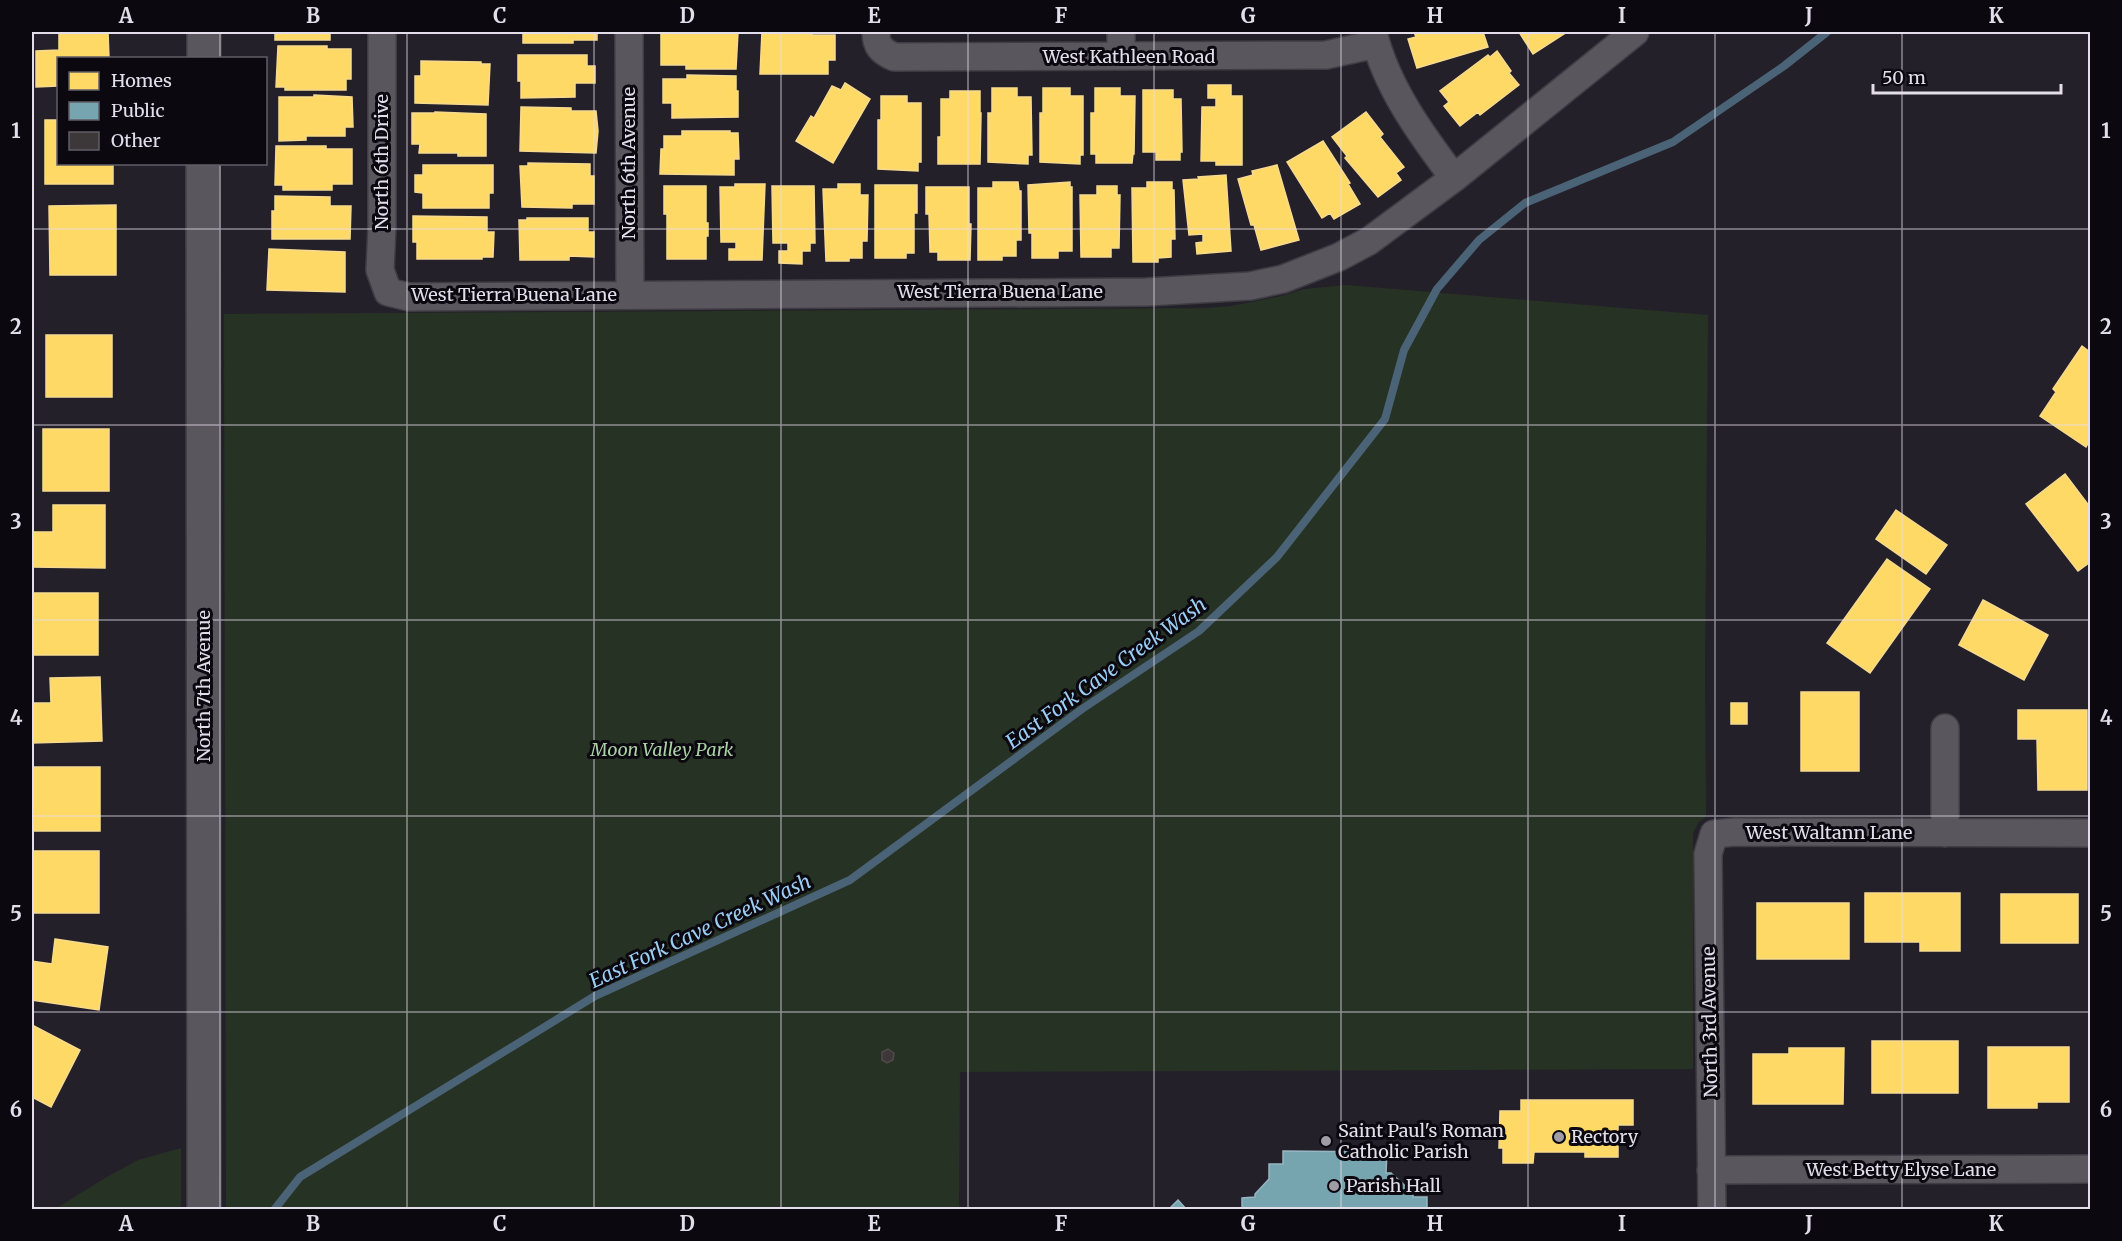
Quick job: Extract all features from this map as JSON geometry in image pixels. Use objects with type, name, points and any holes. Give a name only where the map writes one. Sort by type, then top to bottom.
[{"type":"street","points":[[204,32],[204,57]]},
{"type":"street","name":"North 6th Drive","points":[[382,32],[380,270],[388,292]]},
{"type":"street","name":"North 6th Avenue","points":[[629,32],[630,295]]},
{"type":"street","name":"West Tierra Buena Lane","points":[[388,292],[409,297],[1147,292],[1250,286],[1283,279],[1339,257],[1369,241],[1454,178],[1635,32]]},
{"type":"street","points":[[1375,38],[1384,66],[1402,102],[1454,178]]},
{"type":"street","name":"West Kathleen Road","points":[[879,41],[894,57],[1121,44],[1326,55],[1375,38]]},
{"type":"street","name":"North 7th Avenue","points":[[203,165],[204,1209]]},
{"type":"street","points":[[1945,728],[1945,833]]},
{"type":"street","name":"West Waltann Lane","points":[[1714,834],[1735,832],[2091,833]]},
{"type":"street","name":"North 3rd Avenue","points":[[1712,1209],[1708,854],[1714,834]]},
{"type":"street","name":"West Betty Elyse Lane","points":[[1711,1170],[2091,1169]]},
{"type":"green space","name":"Moon Valley Park","points":[[1347,285],[1708,315],[1706,817],[1699,822],[1693,833],[1693,1069],[960,1072],[959,1209],[226,1209],[224,314],[1206,308],[1231,306],[1282,296],[1304,289]]},
{"type":"green space","points":[[181,1148],[181,1209],[55,1209],[138,1160]]},
{"type":"building: Homes","points":[[59,32],[108,32],[109,57],[57,57],[57,86],[36,87],[36,51],[59,50]]},
{"type":"building: Homes","points":[[275,32],[330,32],[330,40],[275,40]]},
{"type":"building: Homes","points":[[523,32],[597,32],[597,40],[573,40],[573,43],[523,43]]},
{"type":"building: Homes","points":[[661,32],[738,32],[736,69],[686,69],[686,65],[661,65]]},
{"type":"building: Homes","points":[[762,32],[812,32],[812,35],[835,35],[835,60],[828,60],[828,74],[760,74]]},
{"type":"building: Homes","points":[[1414,32],[1483,32],[1488,47],[1417,68],[1408,39],[1416,37]]},
{"type":"building: Homes","points":[[1519,32],[1567,32],[1533,54]]},
{"type":"building: Homes","points":[[278,46],[327,46],[327,49],[351,49],[351,79],[346,79],[346,90],[285,90],[285,87],[276,87]]},
{"type":"building: Homes","points":[[1497,51],[1511,71],[1509,73],[1519,85],[1480,115],[1478,112],[1460,126],[1444,106],[1449,102],[1440,91],[1488,55],[1490,57]]},
{"type":"building: Homes","points":[[518,55],[587,55],[587,66],[595,66],[595,83],[575,83],[575,97],[521,98],[521,81],[518,81]]},
{"type":"building: Homes","points":[[421,61],[490,64],[488,105],[415,103],[415,76],[421,76]]},
{"type":"building: Homes","points":[[687,75],[736,76],[738,117],[672,118],[672,103],[663,103],[663,79],[687,79]]},
{"type":"building: Homes","points":[[845,83],[870,99],[833,163],[796,141],[811,116],[814,118],[832,86],[841,90]]},
{"type":"building: Homes","points":[[1208,85],[1231,85],[1231,96],[1242,96],[1242,165],[1216,165],[1216,161],[1201,161],[1202,107],[1216,107],[1216,98],[1208,98]]},
{"type":"building: Homes","points":[[992,88],[1017,88],[1017,97],[1031,97],[1032,155],[1028,155],[1028,164],[988,162],[988,113],[992,113]]},
{"type":"building: Homes","points":[[1043,88],[1070,88],[1070,96],[1083,96],[1083,155],[1080,155],[1080,164],[1040,162],[1040,113],[1043,113]]},
{"type":"building: Homes","points":[[1095,88],[1120,88],[1120,96],[1135,96],[1132,163],[1096,163],[1096,154],[1091,154],[1091,113],[1095,113]]},
{"type":"building: Homes","points":[[1143,90],[1173,90],[1173,99],[1181,99],[1182,152],[1180,152],[1180,160],[1156,160],[1156,152],[1143,152]]},
{"type":"building: Homes","points":[[950,91],[980,91],[980,164],[938,164],[941,99],[950,99]]},
{"type":"building: Homes","points":[[314,95],[352,97],[353,127],[345,127],[345,136],[306,136],[306,140],[279,141],[279,97],[314,97]]},
{"type":"building: Homes","points":[[881,96],[907,96],[907,103],[921,103],[921,162],[918,162],[918,171],[878,169],[878,120],[881,120]]},
{"type":"building: Homes","points":[[521,107],[596,111],[598,131],[596,153],[520,151]]},
{"type":"building: Homes","points":[[1366,112],[1383,134],[1380,137],[1404,167],[1396,173],[1401,180],[1378,197],[1345,158],[1347,156],[1332,137]]},
{"type":"building: Homes","points":[[412,113],[486,114],[486,156],[419,153],[420,144],[412,144]]},
{"type":"building: Homes","points":[[45,120],[57,120],[57,165],[113,165],[113,184],[45,184]]},
{"type":"building: Homes","points":[[682,131],[738,133],[739,159],[734,159],[734,175],[660,174],[664,136],[682,136]]},
{"type":"building: Homes","points":[[1323,141],[1350,183],[1348,184],[1360,204],[1334,219],[1330,213],[1322,218],[1287,162]]},
{"type":"building: Homes","points":[[276,146],[326,146],[326,149],[352,149],[352,184],[332,184],[332,190],[283,190],[283,185],[275,185]]},
{"type":"building: Homes","points":[[528,163],[590,164],[590,176],[594,176],[594,204],[572,204],[572,208],[522,207],[520,166],[528,166]]},
{"type":"building: Homes","points":[[423,165],[493,165],[493,193],[489,193],[489,208],[423,208],[423,193],[415,192],[415,175],[423,175]]},
{"type":"building: Homes","points":[[1277,165],[1299,240],[1261,250],[1254,225],[1251,225],[1238,179],[1253,175],[1252,171]]},
{"type":"building: Homes","points":[[1226,175],[1231,251],[1197,254],[1196,243],[1203,242],[1203,234],[1189,235],[1183,180]]},
{"type":"building: Homes","points":[[993,182],[1018,182],[1019,191],[1021,191],[1021,240],[1016,240],[1016,256],[1002,256],[1002,260],[978,260],[978,188],[993,188]]},
{"type":"building: Homes","points":[[1070,182],[1070,187],[1072,187],[1072,251],[1058,251],[1058,258],[1032,258],[1028,185]]},
{"type":"building: Homes","points":[[1147,182],[1172,182],[1175,239],[1171,239],[1171,257],[1158,258],[1158,262],[1133,262],[1132,188],[1147,188]]},
{"type":"building: Homes","points":[[735,184],[765,184],[762,260],[729,260],[729,249],[736,249],[736,242],[721,242],[720,187],[735,187]]},
{"type":"building: Homes","points":[[838,184],[860,184],[860,195],[868,195],[867,241],[862,241],[862,258],[849,258],[849,261],[826,261],[823,189],[838,189]]},
{"type":"building: Homes","points":[[875,185],[917,185],[914,253],[906,253],[906,258],[875,258]]},
{"type":"building: Homes","points":[[664,186],[706,186],[708,236],[706,236],[706,259],[667,259],[667,214],[664,214]]},
{"type":"building: Homes","points":[[772,186],[814,186],[815,243],[810,243],[810,251],[802,251],[802,264],[779,263],[779,251],[788,251],[788,243],[773,243]]},
{"type":"building: Homes","points":[[1097,186],[1117,186],[1117,195],[1120,195],[1119,248],[1111,248],[1111,257],[1081,257],[1080,195],[1097,195]]},
{"type":"building: Homes","points":[[926,187],[969,187],[970,260],[938,260],[938,252],[930,252]]},
{"type":"building: Homes","points":[[275,196],[330,197],[330,206],[351,206],[350,239],[272,239],[272,211],[275,211]]},
{"type":"building: Homes","points":[[116,205],[116,275],[50,275],[49,206]]},
{"type":"building: Homes","points":[[413,216],[487,217],[487,232],[494,232],[493,257],[417,259],[417,242],[413,242]]},
{"type":"building: Homes","points":[[527,218],[588,218],[588,232],[594,232],[594,257],[569,256],[569,260],[520,260],[519,220],[527,220]]},
{"type":"building: Homes","points":[[269,249],[345,252],[345,292],[267,290]]},
{"type":"building: Homes","points":[[46,335],[112,335],[112,397],[46,397]]},
{"type":"building: Homes","points":[[2082,346],[2090,352],[2090,440],[2086,447],[2040,416],[2056,392],[2053,389]]},
{"type":"building: Homes","points":[[43,429],[109,429],[109,491],[43,491]]},
{"type":"building: Homes","points":[[2065,474],[2090,507],[2090,562],[2078,571],[2026,504]]},
{"type":"building: Homes","points":[[53,505],[105,505],[105,568],[32,567],[32,532],[53,532]]},
{"type":"building: Homes","points":[[1896,510],[1947,545],[1926,574],[1876,539]]},
{"type":"building: Homes","points":[[1887,559],[1930,589],[1870,673],[1827,643]]},
{"type":"building: Homes","points":[[32,593],[98,593],[98,655],[32,655]]},
{"type":"building: Homes","points":[[1983,600],[2048,635],[2024,680],[1959,645]]},
{"type":"building: Homes","points":[[100,677],[102,741],[32,743],[32,703],[51,703],[50,678]]},
{"type":"building: Homes","points":[[1801,692],[1859,692],[1859,771],[1801,771]]},
{"type":"building: Homes","points":[[1731,703],[1747,703],[1747,724],[1731,724]]},
{"type":"building: Homes","points":[[2018,710],[2087,710],[2087,790],[2038,790],[2037,739],[2018,739]]},
{"type":"building: Homes","points":[[32,767],[100,767],[100,831],[32,831]]},
{"type":"building: Homes","points":[[32,851],[99,851],[99,913],[32,913]]},
{"type":"building: Homes","points":[[1865,893],[1960,893],[1960,951],[1920,951],[1920,942],[1865,942]]},
{"type":"building: Homes","points":[[2001,894],[2078,894],[2078,943],[2001,943]]},
{"type":"building: Homes","points":[[1757,903],[1849,903],[1849,959],[1757,959]]},
{"type":"building: Homes","points":[[55,939],[108,947],[99,1010],[32,1000],[32,961],[52,964]]},
{"type":"building: Homes","points":[[32,1025],[80,1050],[51,1107],[32,1097]]},
{"type":"building: Homes","points":[[1872,1041],[1958,1041],[1958,1093],[1872,1093]]},
{"type":"building: Homes","points":[[1988,1047],[2069,1047],[2069,1102],[2037,1102],[2037,1108],[1988,1108]]},
{"type":"building: Homes","points":[[1789,1048],[1844,1048],[1843,1104],[1753,1104],[1753,1054],[1789,1054]]},
{"type":"building: Homes","name":"Rectory","points":[[1521,1100],[1633,1100],[1633,1125],[1618,1125],[1618,1157],[1585,1157],[1585,1152],[1534,1152],[1533,1163],[1503,1163],[1503,1148],[1499,1148],[1500,1111],[1521,1111]]},
{"type":"building: Public","name":"Parish Hall","points":[[1283,1151],[1387,1152],[1386,1173],[1391,1173],[1413,1193],[1413,1197],[1427,1197],[1427,1210],[1242,1210],[1242,1198],[1255,1197],[1255,1194],[1269,1179],[1269,1164],[1283,1164]]},
{"type":"building: Public","points":[[1178,1200],[1187,1210],[1168,1210]]},
{"type":"building: Other","points":[[888,1049],[894,1053],[893,1060],[887,1063],[882,1060],[882,1052]]},
{"type":"waterway","name":"East Fork Cave Creek Wash","points":[[274,1210],[300,1177],[595,996],[850,880],[1082,709],[1199,631],[1277,557],[1385,419],[1404,350],[1437,289],[1479,240],[1525,203],[1673,142],[1784,66],[1827,32]]},
{"type":"place","name":"Rectory","points":[[1559,1137]]},
{"type":"place","name":"Saint Paul's Roman Catholic Parish","points":[[1326,1141]]},
{"type":"place","name":"Parish Hall","points":[[1334,1186]]}]
